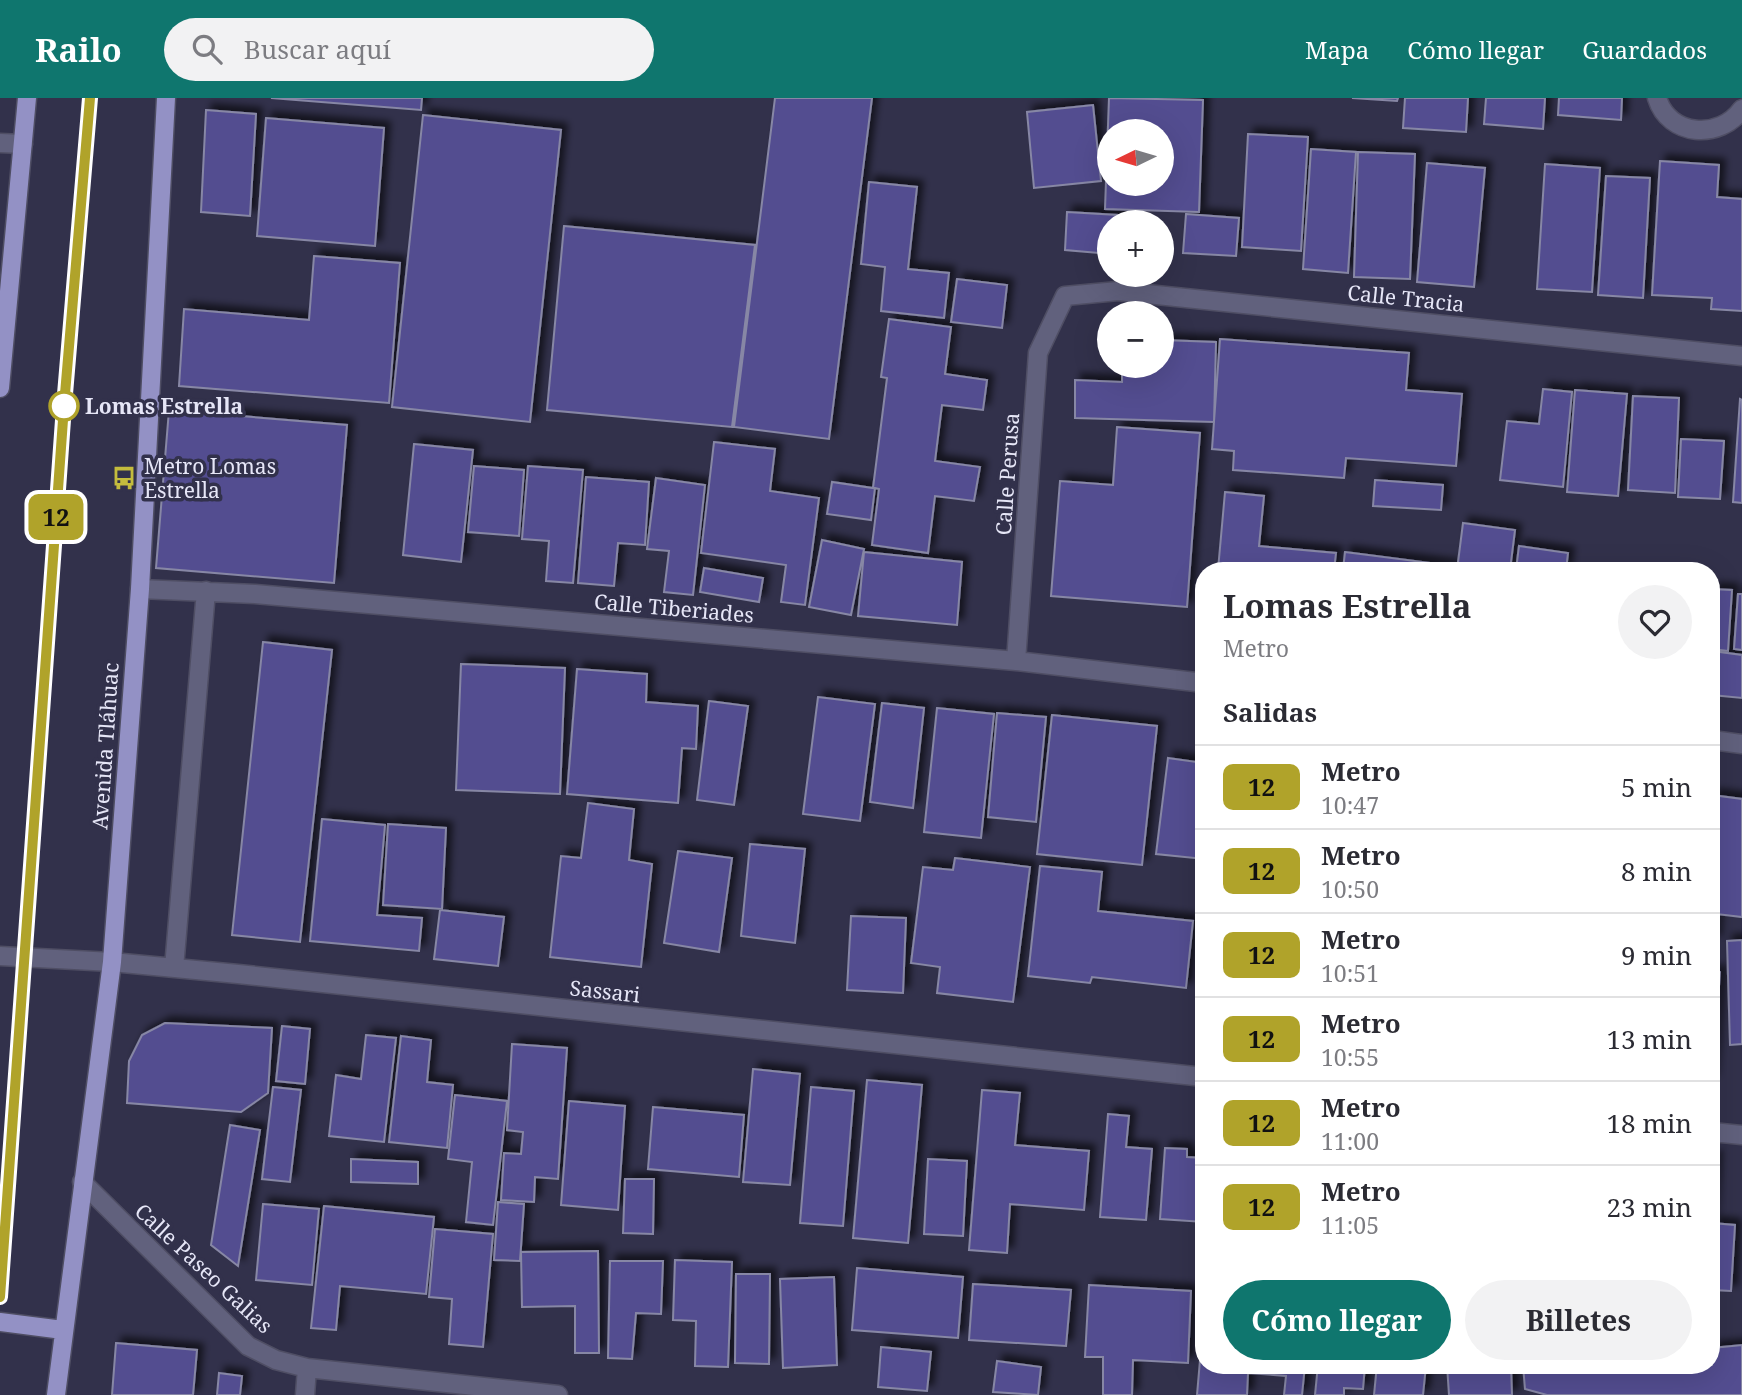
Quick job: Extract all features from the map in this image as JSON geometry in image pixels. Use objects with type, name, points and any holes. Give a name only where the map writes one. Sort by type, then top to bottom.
[{"type":"main road","points":[[0,388],[27,98]]},
{"type":"main road","name":"Avenida Tláhuac","points":[[56,1395],[112,962],[140,589],[166,98]]},
{"type":"main road","points":[[0,1322],[63,1330]]},
{"type":"street","points":[[1657,98],[1668,117],[1681,126],[1697,130],[1713,130],[1728,124],[1742,109]]},
{"type":"street","points":[[0,143],[23,144]]},
{"type":"street","name":"Calle Tracia","points":[[1065,296],[1118,291],[1742,356]]},
{"type":"street","name":"Calle Perusa","points":[[1016,661],[1038,353],[1065,296]]},
{"type":"street","name":"Calle Tiberiades","points":[[140,589],[206,591],[1016,661],[1195,682]]},
{"type":"street","points":[[174,968],[206,591]]},
{"type":"street","points":[[1720,741],[1742,744]]},
{"type":"street","name":"Sassari","points":[[0,956],[174,968],[1195,1076]]},
{"type":"street","points":[[1720,1133],[1742,1135]]},
{"type":"street","name":"Calle Paseo Galias","points":[[82,1182],[248,1346],[276,1360],[307,1368],[558,1395]]},
{"type":"street","points":[[305,1395],[307,1368]]},
{"type":"building","points":[[271,98],[422,98],[421,110]]},
{"type":"building","points":[[775,98],[872,98],[829,439],[734,427]]},
{"type":"building","points":[[1109,98],[1203,100],[1199,212],[1105,209],[1105,196],[1174,196],[1174,119],[1108,119]]},
{"type":"building","points":[[1352,98],[1398,98],[1397,101]]},
{"type":"building","points":[[1405,98],[1468,98],[1466,132],[1403,128]]},
{"type":"building","points":[[1486,98],[1545,98],[1543,129],[1484,124]]},
{"type":"building","points":[[1559,98],[1622,98],[1621,120],[1558,115]]},
{"type":"building","points":[[1093,105],[1097,181],[1034,188],[1027,112]]},
{"type":"building","points":[[206,110],[256,114],[250,216],[201,212]]},
{"type":"building","points":[[423,115],[561,130],[530,422],[392,407]]},
{"type":"building","points":[[266,118],[384,128],[375,246],[257,236]]},
{"type":"building","points":[[1248,134],[1308,137],[1301,251],[1242,247]]},
{"type":"building","points":[[1311,149],[1356,152],[1348,273],[1303,269]]},
{"type":"building","points":[[1358,152],[1415,154],[1410,279],[1354,277]]},
{"type":"building","points":[[1660,161],[1719,165],[1717,197],[1742,199],[1742,311],[1711,309],[1712,298],[1652,295]]},
{"type":"building","points":[[1427,163],[1485,168],[1474,287],[1417,282]]},
{"type":"building","points":[[1545,164],[1600,168],[1592,292],[1537,289]]},
{"type":"building","points":[[1606,176],[1650,178],[1643,298],[1598,295]]},
{"type":"building","points":[[869,182],[917,187],[908,269],[949,273],[944,318],[881,311],[885,267],[861,264]]},
{"type":"building","points":[[1067,212],[1097,214],[1097,253],[1065,250]]},
{"type":"building","points":[[1186,214],[1239,218],[1236,256],[1183,253]]},
{"type":"building","points":[[564,226],[755,245],[732,427],[547,410]]},
{"type":"building","points":[[314,256],[400,263],[389,403],[179,386],[184,309],[309,320]]},
{"type":"building","points":[[957,279],[1007,285],[1002,328],[951,322]]},
{"type":"building","points":[[889,319],[951,327],[945,374],[987,380],[983,410],[942,405],[935,461],[980,467],[974,501],[935,496],[928,553],[872,545],[879,489],[875,488],[871,520],[827,514],[832,482],[873,488],[887,378],[881,377]]},
{"type":"building","points":[[1220,339],[1409,353],[1406,390],[1462,394],[1456,466],[1346,458],[1344,478],[1233,470],[1234,451],[1212,449]]},
{"type":"building","points":[[1174,340],[1216,342],[1214,422],[1075,418],[1075,380],[1122,382],[1122,378],[1174,378]]},
{"type":"building","points":[[1543,389],[1572,392],[1563,487],[1500,480],[1507,421],[1539,424]]},
{"type":"building","points":[[1575,390],[1627,394],[1618,496],[1567,492]]},
{"type":"building","points":[[1633,396],[1679,398],[1675,493],[1628,490]]},
{"type":"building","points":[[1740,399],[1742,400],[1742,503],[1733,502]]},
{"type":"building","name":"Lomas Estrella","points":[[169,410],[347,425],[334,583],[156,568]]},
{"type":"building","points":[[1117,427],[1200,433],[1187,607],[1051,596],[1060,481],[1113,485]]},
{"type":"building","points":[[1681,439],[1724,441],[1720,499],[1678,497]]},
{"type":"building","points":[[714,442],[775,449],[770,491],[819,498],[805,605],[781,602],[786,565],[701,553]]},
{"type":"building","points":[[414,444],[473,450],[461,562],[403,555]]},
{"type":"building","points":[[474,466],[524,470],[519,536],[468,532]]},
{"type":"building","points":[[528,466],[583,470],[573,583],[546,581],[549,541],[522,539]]},
{"type":"building","points":[[586,477],[649,482],[645,545],[618,543],[614,586],[578,583]]},
{"type":"building","points":[[656,478],[705,485],[693,595],[664,592],[669,551],[647,549]]},
{"type":"building","points":[[1375,480],[1443,485],[1441,510],[1373,506]]},
{"type":"building","points":[[1225,492],[1264,496],[1259,546],[1336,553],[1335,562],[1219,562]]},
{"type":"building","points":[[1463,523],[1515,530],[1511,562],[1458,562]]},
{"type":"building","points":[[822,540],[864,549],[851,615],[809,607]]},
{"type":"building","points":[[1519,546],[1568,553],[1567,562],[1517,562]]},
{"type":"building","points":[[864,552],[962,562],[957,625],[858,616]]},
{"type":"building","points":[[1345,552],[1423,562],[1344,562]]},
{"type":"building","points":[[704,568],[763,578],[759,602],[700,592]]},
{"type":"building","points":[[1720,589],[1732,590],[1728,651],[1720,650]]},
{"type":"building","points":[[1738,594],[1742,594],[1742,650],[1734,649]]},
{"type":"building","points":[[263,642],[332,650],[300,942],[232,935]]},
{"type":"building","points":[[1720,652],[1742,655],[1742,698],[1720,696]]},
{"type":"building","points":[[461,664],[565,668],[560,794],[456,790]]},
{"type":"building","points":[[577,669],[647,674],[646,702],[698,706],[696,749],[682,748],[678,803],[567,794]]},
{"type":"building","points":[[818,697],[875,704],[860,821],[803,814]]},
{"type":"building","points":[[709,701],[748,706],[734,805],[697,800]]},
{"type":"building","points":[[882,703],[924,708],[913,808],[870,802]]},
{"type":"building","points":[[937,708],[994,714],[981,838],[924,832]]},
{"type":"building","points":[[997,713],[1046,717],[1036,822],[988,817]]},
{"type":"building","points":[[1052,715],[1157,726],[1142,865],[1037,854]]},
{"type":"building","points":[[1168,758],[1195,762],[1195,858],[1156,854]]},
{"type":"building","points":[[1720,796],[1742,799],[1742,917],[1720,914]]},
{"type":"building","points":[[588,803],[634,809],[629,860],[652,864],[641,967],[550,957],[561,856],[581,858]]},
{"type":"building","points":[[322,819],[385,825],[377,915],[422,918],[419,951],[310,941]]},
{"type":"building","points":[[388,824],[446,828],[442,909],[383,905]]},
{"type":"building","points":[[750,844],[805,849],[795,943],[741,936]]},
{"type":"building","points":[[678,851],[732,858],[719,952],[664,943]]},
{"type":"building","points":[[955,858],[1030,867],[1013,1002],[937,993],[940,967],[911,963],[923,867],[953,870]]},
{"type":"building","points":[[1040,866],[1102,872],[1098,911],[1193,921],[1186,988],[1092,977],[1090,983],[1028,976]]},
{"type":"building","points":[[440,910],[504,917],[498,966],[434,959]]},
{"type":"building","points":[[851,916],[906,918],[903,993],[847,990]]},
{"type":"building","points":[[1742,940],[1742,1044],[1730,1045],[1727,941]]},
{"type":"building","points":[[165,1023],[272,1028],[268,1093],[241,1112],[127,1103],[129,1061],[142,1035]]},
{"type":"building","points":[[282,1026],[310,1029],[305,1084],[276,1081]]},
{"type":"building","points":[[366,1035],[396,1038],[384,1142],[329,1136],[336,1075],[361,1079]]},
{"type":"building","points":[[401,1036],[431,1040],[427,1082],[453,1085],[447,1148],[389,1142]]},
{"type":"building","points":[[512,1044],[567,1048],[558,1179],[535,1177],[534,1202],[501,1200],[504,1153],[521,1154],[523,1132],[507,1130]]},
{"type":"building","points":[[753,1069],[800,1074],[790,1185],[743,1182]]},
{"type":"building","points":[[867,1080],[922,1085],[908,1243],[853,1238]]},
{"type":"building","points":[[273,1087],[301,1090],[290,1182],[262,1179]]},
{"type":"building","points":[[811,1087],[854,1091],[843,1226],[800,1223]]},
{"type":"building","points":[[982,1090],[1020,1093],[1015,1145],[1089,1151],[1084,1210],[1010,1204],[1007,1253],[969,1250]]},
{"type":"building","points":[[455,1095],[507,1101],[493,1225],[466,1222],[472,1162],[448,1159]]},
{"type":"building","points":[[569,1101],[625,1106],[618,1210],[561,1205]]},
{"type":"building","points":[[653,1107],[744,1115],[739,1177],[648,1169]]},
{"type":"building","points":[[1108,1114],[1129,1116],[1126,1147],[1152,1149],[1146,1220],[1100,1217]]},
{"type":"building","points":[[230,1125],[260,1130],[238,1266],[211,1245]]},
{"type":"building","points":[[1165,1148],[1187,1149],[1187,1157],[1195,1157],[1195,1221],[1160,1219]]},
{"type":"building","points":[[351,1159],[418,1162],[418,1184],[351,1182]]},
{"type":"building","points":[[928,1159],[967,1161],[963,1236],[924,1234]]},
{"type":"building","points":[[625,1179],[654,1179],[653,1234],[623,1233]]},
{"type":"building","points":[[498,1202],[524,1204],[520,1261],[494,1260]]},
{"type":"building","points":[[263,1204],[319,1209],[312,1285],[256,1280]]},
{"type":"building","points":[[324,1206],[434,1217],[426,1294],[340,1286],[336,1330],[311,1328]]},
{"type":"building","points":[[1720,1224],[1735,1225],[1731,1291],[1720,1290]]},
{"type":"building","points":[[435,1229],[493,1234],[483,1347],[449,1344],[452,1299],[429,1297]]},
{"type":"building","points":[[598,1251],[599,1353],[575,1353],[575,1306],[522,1307],[521,1252]]},
{"type":"building","points":[[675,1260],[732,1262],[728,1367],[695,1366],[696,1321],[673,1320]]},
{"type":"building","points":[[610,1261],[663,1261],[661,1314],[636,1313],[632,1359],[608,1358]]},
{"type":"building","points":[[857,1268],[963,1277],[958,1338],[852,1330]]},
{"type":"building","points":[[736,1274],[770,1274],[769,1364],[735,1363]]},
{"type":"building","points":[[834,1277],[837,1365],[783,1368],[780,1279]]},
{"type":"building","points":[[973,1284],[1071,1290],[1066,1346],[969,1340]]},
{"type":"building","points":[[1089,1285],[1191,1291],[1188,1363],[1133,1360],[1132,1395],[1103,1395],[1103,1357],[1085,1357]]},
{"type":"building","points":[[116,1343],[197,1350],[193,1395],[112,1395]]},
{"type":"building","points":[[1742,1345],[1742,1395],[1547,1395],[1525,1389],[1524,1374],[1720,1374],[1720,1347]]},
{"type":"building","points":[[881,1347],[931,1352],[927,1391],[878,1387]]},
{"type":"building","points":[[997,1361],[1041,1367],[1038,1395],[993,1392]]},
{"type":"building","points":[[219,1373],[242,1376],[240,1395],[217,1395]]},
{"type":"building","points":[[1199,1374],[1248,1374],[1247,1395],[1197,1395]]},
{"type":"building","points":[[1261,1374],[1304,1374],[1302,1395],[1284,1395],[1286,1376]]},
{"type":"building","points":[[1317,1374],[1364,1374],[1363,1389],[1344,1388],[1344,1395],[1315,1395]]},
{"type":"building","points":[[1376,1374],[1425,1374],[1423,1395],[1374,1395]]},
{"type":"building","points":[[1448,1374],[1511,1374],[1512,1395],[1449,1395]]},
{"type":"railway","points":[[0,1296],[64,406],[90,98]]},
{"type":"metro line","name":"12","points":[[0,1297],[64,406],[90,98]]},
{"type":"place","name":"Lomas Estrella","points":[[64,406]]},
{"type":"place","name":"Metro Lomas Estrella","points":[[124,478]]}]
